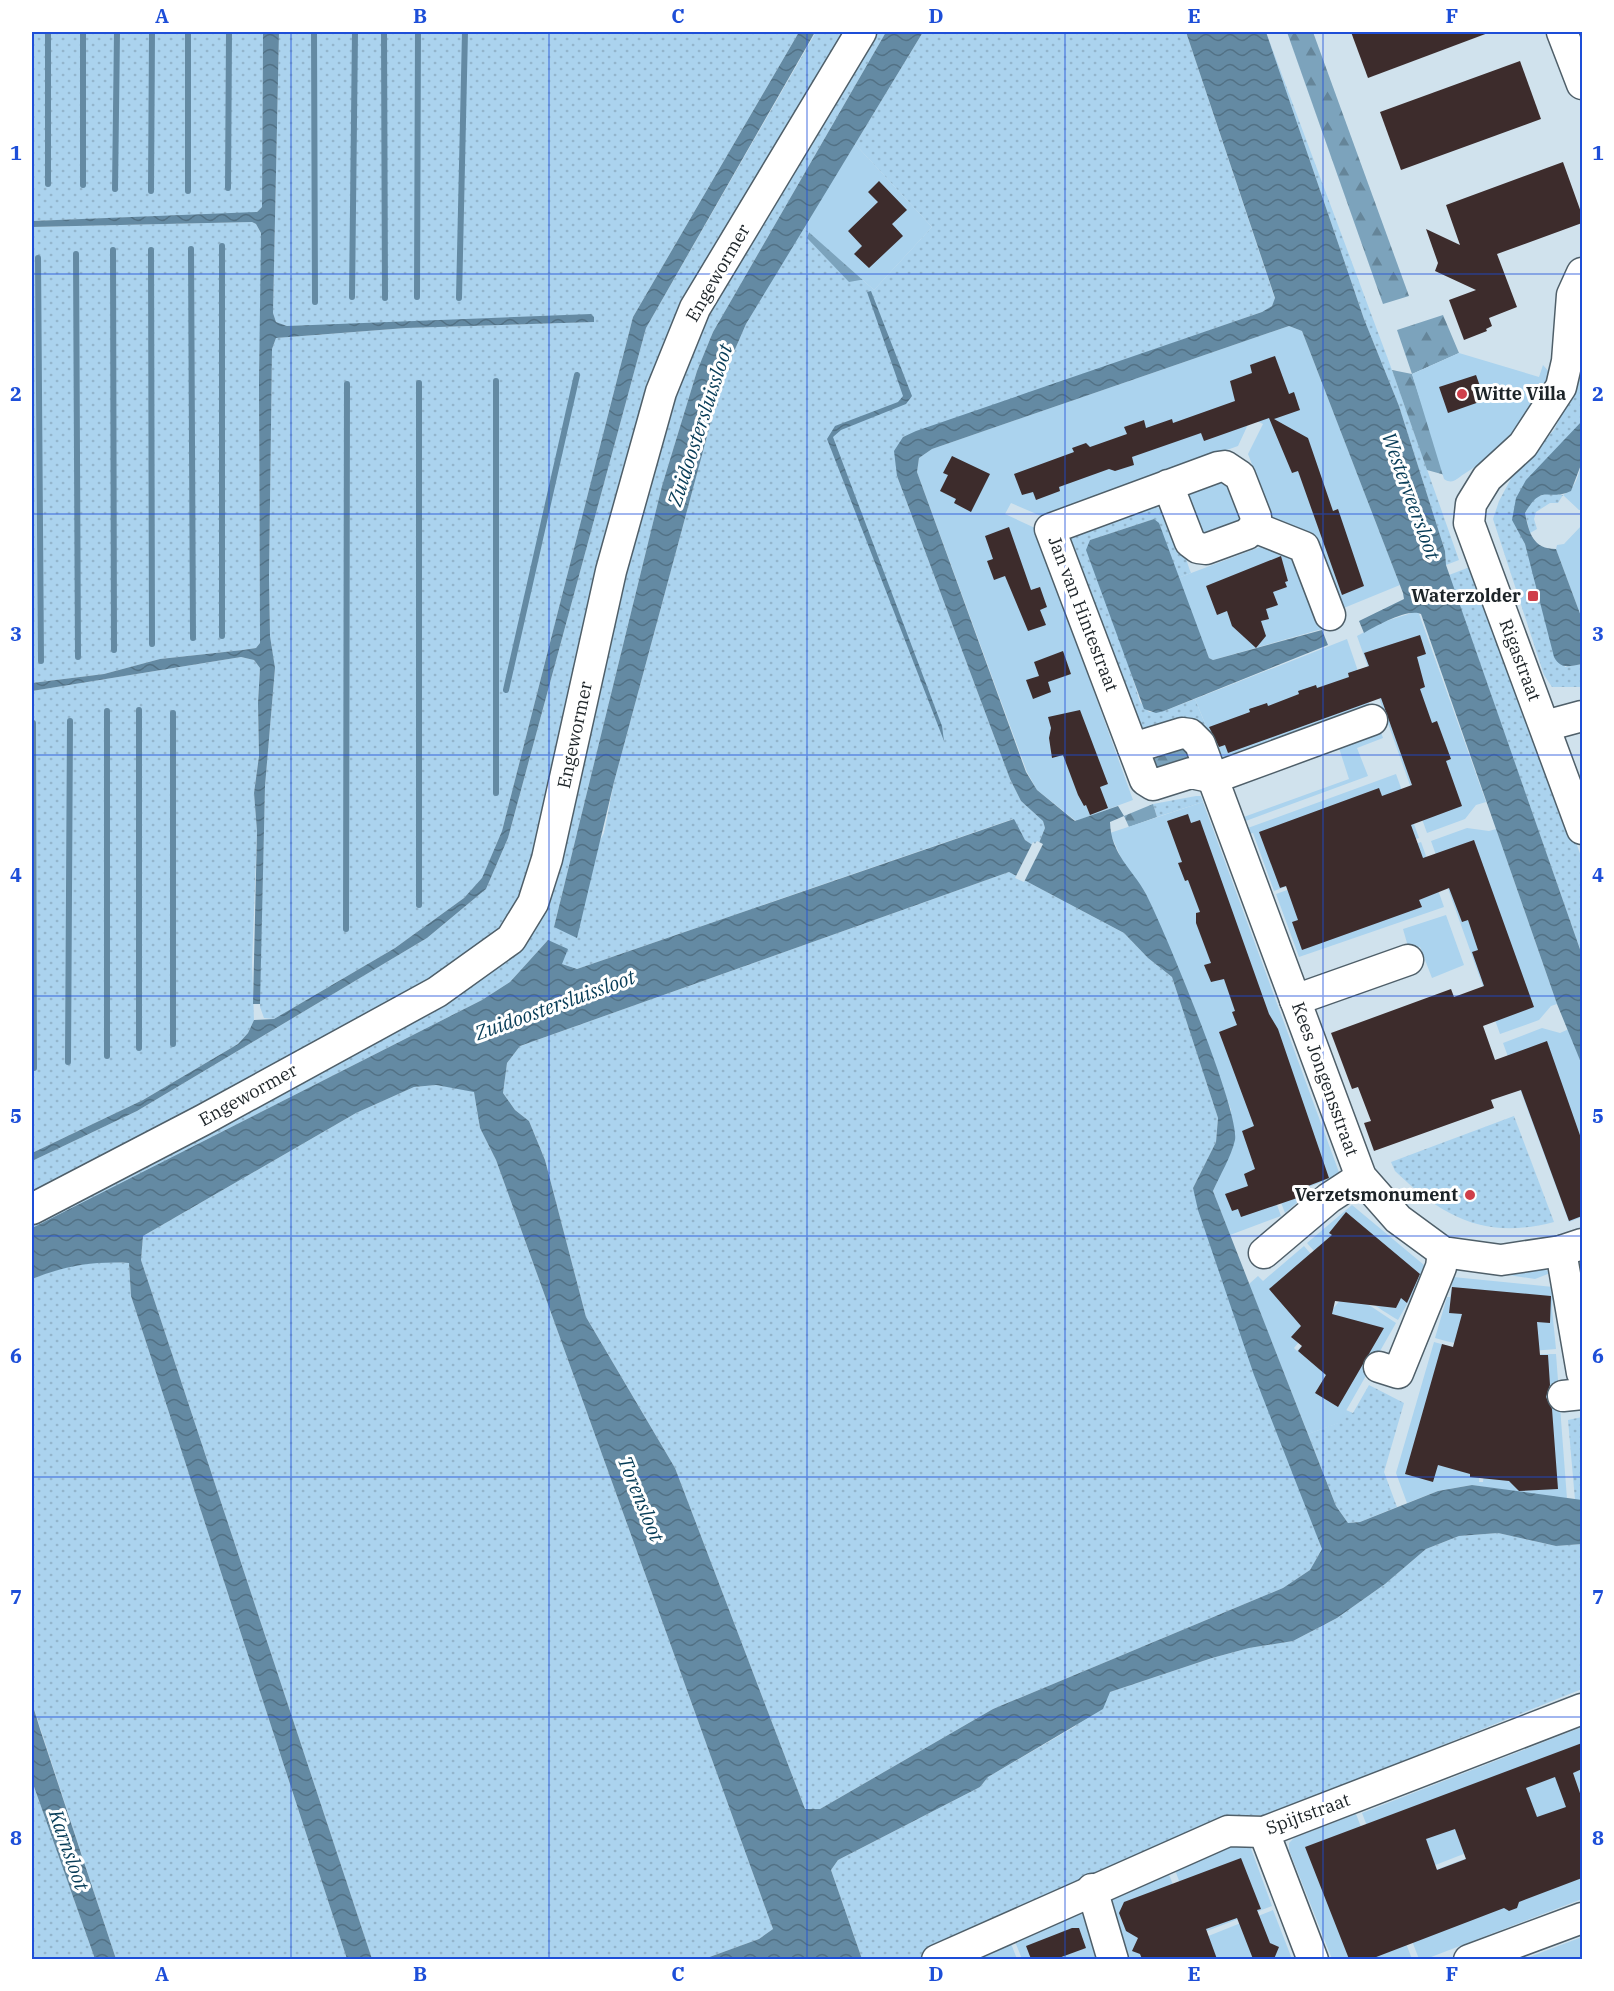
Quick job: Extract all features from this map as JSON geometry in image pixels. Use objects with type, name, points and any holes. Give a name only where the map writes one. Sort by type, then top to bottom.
[{"type":"street","name":"Engewormer","points":[[32,1209],[203,1120],[437,992],[511,939],[522,926],[533,903],[548,859],[611,571],[661,392],[695,308],[861,32]]},
{"type":"street","points":[[1562,32],[1582,84]]},
{"type":"street","name":"Rigastraat","points":[[1582,273],[1572,295],[1567,361],[1561,387],[1523,445],[1486,478],[1472,504],[1469,523],[1582,829]]},
{"type":"street","name":"Jan van Hintestraat","points":[[1214,778],[1191,773],[1153,785],[1149,784],[1133,748],[1050,529],[1218,467],[1231,468],[1240,476],[1256,518],[1254,527]]},
{"type":"street","points":[[1168,485],[1190,542],[1198,548],[1206,549],[1247,534],[1254,527],[1304,547],[1330,615]]},
{"type":"street","points":[[1545,726],[1582,716]]},
{"type":"street","points":[[1133,748],[1176,734],[1190,734],[1200,744],[1214,778],[1372,720]]},
{"type":"street","name":"Kees Jongensstraat","points":[[1214,778],[1361,1177],[1398,1219],[1443,1252],[1501,1260],[1572,1248]]},
{"type":"street","points":[[1295,1000],[1408,960]]},
{"type":"street","points":[[1264,1253],[1329,1198],[1361,1177]]},
{"type":"street","points":[[1572,1248],[1582,1373]]},
{"type":"street","points":[[1396,1374],[1442,1267],[1443,1252]]},
{"type":"street","name":"Spijtstraat","points":[[936,1959],[1228,1831],[1264,1832],[1582,1709]]},
{"type":"street","points":[[1264,1832],[1313,1959]]},
{"type":"street","points":[[1092,1889],[1113,1959]]},
{"type":"street","points":[[1469,1959],[1582,1918]]},
{"type":"shaded area","points":[[32,32],[263,32],[262,207],[257,212],[250,213],[32,221]]},
{"type":"shaded area","points":[[279,32],[799,32],[633,317],[502,831],[482,879],[464,898],[395,948],[274,1019],[264,1018],[260,1007],[260,976],[265,786],[275,669],[270,636],[269,578],[272,349],[276,338],[406,328],[594,322],[287,326],[276,322],[273,313]]},
{"type":"shaded area","points":[[816,32],[851,32],[690,305],[526,887],[514,916],[476,956],[32,1196],[32,1161],[137,1111],[427,938],[486,889],[508,838],[646,328]]},
{"type":"shaded area","points":[[870,32],[886,32],[713,332],[697,371],[662,486],[554,927],[604,833],[614,782],[723,377],[746,324],[803,227],[874,290],[932,227],[855,144],[923,32],[1186,32],[1275,299],[1272,306],[1262,312],[903,437],[897,476],[1010,779],[1021,801],[1043,821],[1045,828],[1037,848],[1025,840],[1013,819],[577,969],[562,964],[548,940],[510,982],[482,1000],[32,1228],[32,1215],[517,943],[674,393],[709,308]]},
{"type":"shaded area","points":[[1266,32],[1392,370],[1459,560],[1446,565],[1445,551],[1399,406],[1364,319]]},
{"type":"shaded area","points":[[855,144],[932,227],[874,290],[803,227]]},
{"type":"shaded area","points":[[252,222],[256,224],[261,233],[262,260],[259,381],[260,643],[256,648],[160,659],[104,674],[32,683],[32,227]]},
{"type":"shaded area","points":[[1289,326],[1302,331],[1400,585],[1334,612],[1275,525],[1248,454],[1263,424],[1251,418],[1238,446],[1041,516],[1011,503],[1005,514],[1035,528],[1133,800],[1076,821],[1037,790],[1027,772],[917,472],[919,458],[932,449]]},
{"type":"shaded area","points":[[1459,353],[1539,377],[1543,365],[1551,374],[1535,404],[1515,431],[1478,465],[1450,481],[1444,479],[1412,374]]},
{"type":"shaded area","points":[[1582,358],[1582,421],[1513,520],[1525,544],[1565,667],[1582,664],[1582,687],[1552,687],[1544,675],[1493,519],[1499,501],[1514,473],[1554,430],[1574,389]]},
{"type":"shaded area","points":[[1582,462],[1582,510],[1579,510],[1563,495],[1574,485]]},
{"type":"shaded area","points":[[1217,479],[1226,481],[1243,520],[1202,539],[1187,498],[1192,492]]},
{"type":"shaded area","points":[[1548,493],[1563,495],[1558,503],[1550,503],[1536,512],[1534,519],[1537,529],[1530,533],[1525,513],[1534,498]]},
{"type":"shaded area","points":[[1148,504],[1158,507],[1172,522],[1191,573],[1178,578],[1154,519],[1090,540],[1140,702],[1149,712],[1164,711],[1195,699],[1216,751],[1159,726],[1136,728],[1064,534]]},
{"type":"shaded area","points":[[1582,525],[1582,619],[1556,549],[1557,545],[1564,544]]},
{"type":"shaded area","points":[[1273,542],[1301,554],[1329,627],[1213,660],[1209,658],[1178,578]]},
{"type":"shaded area","points":[[1475,565],[1582,859],[1582,955],[1449,575]]},
{"type":"shaded area","points":[[1418,611],[1486,802],[1476,805],[1465,819],[1427,833],[1357,636],[1383,622]]},
{"type":"shaded area","points":[[1347,639],[1372,712],[1222,765],[1195,699]]},
{"type":"shaded area","points":[[241,657],[254,660],[260,668],[259,756],[254,793],[257,831],[252,963],[254,1020],[248,1033],[238,1044],[143,1100],[32,1153],[32,691]]},
{"type":"shaded area","points":[[1381,732],[1383,738],[1357,748],[1368,776],[1243,822],[1241,818],[1349,779],[1339,748]]},
{"type":"shaded area","points":[[1396,774],[1419,838],[1274,891],[1253,833],[1247,835],[1245,829]]},
{"type":"shaded area","points":[[1201,796],[1203,802],[1157,817],[1153,804]]},
{"type":"shaded area","points":[[1203,802],[1340,1175],[1306,1188],[1308,1193],[1285,1213],[1261,1150],[1258,1151],[1281,1216],[1230,1235],[1213,1191],[1221,1173],[1231,1110],[1190,997],[1145,892],[1126,869],[1110,833]]},
{"type":"shaded area","points":[[1467,828],[1489,831],[1496,829],[1557,1004],[1551,1006],[1539,1020],[1500,1034],[1431,841]]},
{"type":"shaded area","points":[[1421,842],[1444,907],[1299,957],[1276,894]]},
{"type":"shaded area","points":[[1009,872],[1124,933],[1148,958],[1172,977],[1218,1118],[1216,1142],[1193,1188],[1322,1549],[1310,1570],[1283,1588],[993,1709],[820,1809],[805,1809],[675,1468],[586,1317],[545,1160],[529,1121],[515,1110],[503,1093],[507,1063],[520,1046]]},
{"type":"shaded area","points":[[1446,915],[1464,965],[1432,978],[1420,947],[1409,950],[1403,929]]},
{"type":"shaded area","points":[[1542,1028],[1560,1033],[1569,1029],[1582,1065],[1582,1217],[1569,1222],[1503,1043]]},
{"type":"shaded area","points":[[436,1085],[474,1091],[480,1128],[496,1160],[773,1929],[759,1939],[704,1959],[372,1959],[141,1260],[143,1236],[356,1113],[414,1087]]},
{"type":"shaded area","points":[[1514,1116],[1554,1222],[1507,1228],[1467,1221],[1431,1201],[1395,1171],[1391,1162]]},
{"type":"shaded area","points":[[1352,1205],[1430,1270],[1415,1290],[1398,1320],[1349,1286],[1307,1243]]},
{"type":"shaded area","points":[[1304,1246],[1330,1276],[1345,1288],[1294,1348],[1297,1351],[1348,1291],[1396,1323],[1339,1423],[1308,1434],[1249,1284],[1258,1276],[1263,1281]]},
{"type":"shaded area","points":[[97,1261],[129,1263],[131,1296],[347,1959],[116,1959],[32,1703],[32,1279],[59,1268]]},
{"type":"shaded area","points":[[1541,1269],[1553,1272],[1535,1279],[1502,1274]]},
{"type":"shaded area","points":[[1453,1277],[1553,1287],[1552,1309],[1556,1349],[1495,1350],[1435,1338],[1447,1297],[1450,1297]]},
{"type":"shaded area","points":[[1434,1342],[1474,1353],[1492,1355],[1479,1482],[1483,1482],[1496,1355],[1556,1354],[1567,1499],[1472,1485],[1438,1491],[1407,1503],[1396,1473]]},
{"type":"shaded area","points":[[1369,1385],[1404,1403],[1384,1472],[1397,1507],[1360,1522],[1348,1523],[1336,1506],[1308,1434],[1338,1423],[1346,1410],[1353,1413]]},
{"type":"shaded area","points":[[1582,1417],[1582,1500],[1575,1500],[1568,1420]]},
{"type":"shaded area","points":[[1498,1533],[1556,1546],[1582,1544],[1582,1689],[1269,1815],[1227,1816],[935,1952],[927,1959],[862,1959],[831,1870],[838,1860],[980,1787],[988,1777],[1074,1727],[1110,1692],[1212,1658],[1249,1648],[1293,1641],[1337,1618],[1385,1584],[1426,1549],[1459,1536]]},
{"type":"shaded area","points":[[1582,1727],[1582,1808],[1389,1883],[1362,1813]]},
{"type":"shaded area","points":[[32,1781],[95,1959],[32,1959]]},
{"type":"shaded area","points":[[1356,1814],[1412,1959],[1332,1959],[1289,1850],[1289,1843],[1294,1838]]},
{"type":"shaded area","points":[[1582,1814],[1582,1899],[1426,1959],[1419,1959],[1391,1887]]},
{"type":"shaded area","points":[[1233,1843],[1249,1843],[1272,1906],[1199,1934],[1175,1870]]},
{"type":"shaded area","points":[[1168,1872],[1202,1959],[1128,1959],[1108,1908],[1113,1896]]},
{"type":"shaded area","points":[[1273,1910],[1292,1959],[1209,1959],[1201,1939]]},
{"type":"shaded area","points":[[1080,1913],[1084,1916],[1101,1959],[1022,1959],[1014,1939]]},
{"type":"shaded area","points":[[1582,1937],[1582,1959],[1524,1959]]},
{"type":"shaded area","points":[[1010,1941],[1017,1959],[969,1960]]},
{"type":"green space","points":[[1287,32],[1313,32],[1409,296],[1383,304]]},
{"type":"green space","points":[[819,206],[877,277],[849,282],[807,238]]},
{"type":"green space","points":[[1443,315],[1459,353],[1412,374],[1397,330]]},
{"type":"green space","points":[[1392,370],[1412,374],[1445,475],[1427,470]]},
{"type":"green space","points":[[1173,745],[1184,749],[1194,757],[1158,769],[1151,761],[1152,751]]},
{"type":"green space","points":[[1153,804],[1157,817],[1129,827],[1124,816]]},
{"type":"water","points":[[263,32],[279,32],[273,313],[276,322],[287,326],[591,314],[594,322],[406,328],[276,338],[272,349],[269,578],[270,636],[275,668],[265,786],[260,1004],[253,1004],[257,831],[254,793],[259,756],[260,668],[254,660],[241,657],[32,691],[32,683],[104,674],[160,659],[256,648],[260,643],[261,233],[256,224],[252,222],[32,227],[32,221],[257,212],[262,207]]},
{"type":"water","points":[[799,32],[815,32],[646,328],[508,838],[486,889],[427,938],[137,1111],[32,1161],[32,1153],[143,1100],[238,1044],[248,1033],[254,1020],[274,1019],[395,948],[464,898],[482,878],[502,831],[633,317]]},
{"type":"water","name":"Zuidoostersluissloot","points":[[886,32],[923,32],[746,324],[723,377],[614,782],[577,938],[554,927],[662,486],[697,371],[713,332]]},
{"type":"water","points":[[1186,32],[1266,32],[1364,319],[1399,406],[1445,551],[1446,565],[1582,955],[1582,1065],[1557,1004],[1421,614],[1408,613],[1364,633],[1359,621],[1404,599],[1403,593],[1302,331],[1289,326],[932,449],[919,458],[917,472],[1026,772],[1037,790],[1075,821],[1118,806],[1124,816],[1110,822],[1114,844],[1146,894],[1168,943],[1214,1059],[1233,1123],[1235,1140],[1213,1191],[1336,1506],[1348,1523],[1360,1522],[1438,1491],[1472,1485],[1582,1500],[1582,1544],[1556,1546],[1498,1533],[1459,1536],[1426,1549],[1385,1584],[1337,1618],[1293,1641],[1249,1648],[1212,1658],[1110,1692],[1103,1709],[988,1777],[980,1787],[838,1860],[831,1870],[862,1959],[704,1959],[759,1939],[773,1929],[496,1160],[480,1128],[474,1092],[436,1085],[414,1087],[356,1113],[143,1236],[141,1260],[372,1959],[347,1959],[131,1296],[129,1263],[79,1265],[32,1279],[32,1228],[482,1000],[510,982],[548,940],[568,949],[562,964],[577,969],[1014,819],[1025,840],[1037,848],[1045,828],[1043,821],[1021,801],[1010,779],[897,476],[894,451],[903,437],[916,431],[1262,312],[1272,306],[1275,298]],"holes":[[[1009,872],[1124,933],[1148,958],[1172,977],[1218,1118],[1216,1142],[1193,1188],[1198,1210],[1254,1375],[1322,1549],[1310,1570],[1283,1588],[993,1709],[820,1809],[805,1809],[675,1468],[586,1317],[545,1160],[529,1121],[515,1110],[503,1093],[507,1063],[520,1046]]]},
{"type":"water","points":[[871,291],[912,396],[906,404],[841,430],[833,437],[942,726],[944,741],[827,439],[835,426],[898,402],[903,396],[867,292]]},
{"type":"water","points":[[1582,421],[1582,462],[1571,491],[1557,495],[1541,495],[1525,513],[1528,527],[1537,543],[1556,549],[1582,619],[1582,664],[1566,666],[1560,664],[1554,657],[1525,544],[1512,520],[1516,498],[1526,480]]},
{"type":"water","points":[[1154,519],[1159,523],[1209,658],[1213,660],[1322,630],[1328,645],[1164,711],[1156,713],[1144,709],[1086,550],[1090,540]]},
{"type":"water","name":"Karnsloot","points":[[32,1703],[116,1959],[95,1959],[32,1781]]},
{"type":"pier","points":[[1037,841],[1043,844],[1024,882],[1015,878],[1033,842],[1035,844]]},
{"type":"building","points":[[1351,32],[1488,32],[1488,33],[1368,78]]},
{"type":"building","points":[[1520,61],[1541,119],[1401,170],[1380,112]]},
{"type":"building","points":[[1563,162],[1582,215],[1582,223],[1497,254],[1517,307],[1489,318],[1492,326],[1486,329],[1487,331],[1464,340],[1449,300],[1476,290],[1435,271],[1438,263],[1426,229],[1460,245],[1446,205]]},
{"type":"building","points":[[879,181],[907,210],[892,224],[903,236],[869,268],[854,254],[862,246],[848,231],[878,202],[868,192]]},
{"type":"building","points":[[1275,356],[1289,394],[1294,392],[1300,410],[1274,419],[1308,438],[1333,511],[1338,509],[1364,586],[1342,595],[1298,471],[1292,473],[1269,418],[1204,441],[1201,433],[1132,457],[1134,465],[1115,471],[1109,469],[1059,487],[1060,491],[1036,500],[1033,492],[1022,495],[1014,474],[1074,452],[1072,448],[1086,443],[1090,447],[1127,434],[1124,427],[1144,420],[1146,428],[1172,419],[1173,423],[1235,401],[1230,381],[1252,373],[1250,365]]},
{"type":"building","name":"Witte Villa","points":[[1476,375],[1485,400],[1448,413],[1439,387]]},
{"type":"building","points":[[952,456],[990,474],[971,512],[954,503],[956,499],[940,491],[948,475],[943,473]]},
{"type":"building","points":[[1009,527],[1031,590],[1040,587],[1047,607],[1040,610],[1046,625],[1028,631],[1005,576],[994,580],[987,561],[993,559],[985,536]]},
{"type":"building","points":[[1281,556],[1288,581],[1285,582],[1287,587],[1273,592],[1278,605],[1266,609],[1269,619],[1261,621],[1266,636],[1256,648],[1232,626],[1227,611],[1217,615],[1206,586]]},
{"type":"building","points":[[1420,635],[1426,654],[1417,657],[1425,687],[1420,689],[1432,723],[1437,721],[1451,759],[1446,761],[1462,806],[1411,825],[1423,858],[1474,840],[1534,1007],[1483,1026],[1495,1060],[1547,1041],[1582,1141],[1582,1216],[1569,1221],[1521,1090],[1491,1100],[1494,1108],[1374,1151],[1364,1123],[1371,1121],[1358,1087],[1352,1089],[1331,1033],[1451,989],[1454,997],[1484,986],[1472,952],[1478,950],[1468,920],[1462,922],[1449,888],[1419,900],[1422,907],[1302,950],[1292,922],[1298,920],[1286,886],[1280,888],[1259,832],[1379,788],[1382,796],[1412,785],[1381,698],[1228,753],[1225,745],[1219,747],[1209,727],[1250,712],[1249,709],[1267,703],[1268,706],[1299,694],[1298,691],[1316,685],[1317,688],[1349,677],[1348,673],[1369,666],[1364,653]]},
{"type":"building","points":[[1063,651],[1071,674],[1048,682],[1051,692],[1033,699],[1026,680],[1039,676],[1034,662]]},
{"type":"building","points":[[1080,710],[1108,784],[1100,787],[1108,808],[1090,815],[1078,795],[1063,755],[1052,758],[1049,738],[1051,728],[1048,717]]},
{"type":"building","points":[[1188,814],[1191,823],[1200,820],[1269,1014],[1278,1029],[1329,1178],[1303,1188],[1306,1195],[1241,1217],[1238,1209],[1232,1211],[1225,1194],[1248,1186],[1244,1174],[1255,1169],[1242,1131],[1254,1126],[1219,1032],[1237,1025],[1232,1012],[1235,1011],[1224,979],[1211,982],[1204,965],[1211,963],[1196,923],[1196,913],[1200,912],[1188,880],[1185,881],[1178,863],[1182,862],[1167,821]]},
{"type":"building","points":[[1346,1212],[1420,1274],[1407,1303],[1401,1298],[1396,1308],[1335,1301],[1332,1314],[1384,1328],[1338,1407],[1315,1393],[1326,1375],[1298,1351],[1302,1346],[1291,1337],[1301,1326],[1269,1289],[1332,1235],[1329,1233]]},
{"type":"building","points":[[1452,1287],[1551,1296],[1550,1323],[1537,1322],[1540,1355],[1548,1355],[1550,1385],[1546,1397],[1552,1409],[1558,1489],[1519,1491],[1509,1481],[1470,1477],[1470,1474],[1438,1465],[1433,1482],[1405,1474],[1442,1344],[1453,1347],[1462,1314],[1449,1313]]},
{"type":"building","points":[[1582,1743],[1582,1769],[1573,1773],[1582,1799],[1582,1878],[1519,1902],[1517,1908],[1509,1911],[1504,1908],[1371,1959],[1349,1959],[1305,1847]],"holes":[[[1555,1777],[1566,1807],[1537,1817],[1526,1788]],[[1455,1829],[1466,1859],[1437,1870],[1426,1839]]]},
{"type":"building","points":[[1241,1858],[1261,1909],[1257,1910],[1270,1943],[1279,1947],[1274,1959],[1253,1959],[1237,1918],[1206,1929],[1217,1959],[1142,1959],[1140,1954],[1132,1951],[1138,1938],[1126,1931],[1119,1913],[1124,1902]]},
{"type":"building","points":[[1072,1928],[1079,1928],[1086,1948],[1056,1959],[1031,1959],[1026,1946]]},
{"type":"waterway","points":[[48,32],[48,184]]},
{"type":"waterway","points":[[83,32],[83,185]]},
{"type":"waterway","points":[[115,189],[117,32]]},
{"type":"waterway","points":[[151,191],[152,32]]},
{"type":"waterway","points":[[188,32],[188,191]]},
{"type":"waterway","points":[[228,188],[229,32]]},
{"type":"waterway","points":[[314,32],[315,302]]},
{"type":"waterway","points":[[352,297],[355,32]]},
{"type":"waterway","points":[[384,32],[385,298]]},
{"type":"waterway","points":[[417,297],[418,32]]},
{"type":"waterway","points":[[459,298],[465,32]]},
{"type":"waterway","points":[[222,246],[222,636]]},
{"type":"waterway","points":[[191,249],[193,638]]},
{"type":"waterway","points":[[113,250],[114,650]]},
{"type":"waterway","points":[[151,250],[152,644]]},
{"type":"waterway","points":[[76,254],[78,657]]},
{"type":"waterway","points":[[38,258],[41,661]]},
{"type":"waterway","points":[[506,690],[577,375]]},
{"type":"waterway","points":[[496,381],[496,793]]},
{"type":"waterway","points":[[419,383],[419,905]]},
{"type":"waterway","points":[[346,929],[347,384]]},
{"type":"waterway","points":[[139,710],[139,1048]]},
{"type":"waterway","points":[[107,711],[107,1056]]},
{"type":"waterway","points":[[173,713],[173,1044]]},
{"type":"waterway","points":[[68,1062],[70,721]]},
{"type":"waterway","points":[[33,723],[34,1068]]},
{"type":"place","name":"Witte Villa","points":[[1462,394]]},
{"type":"place","name":"Waterzolder","points":[[1533,596]]},
{"type":"place","name":"Verzetsmonument","points":[[1470,1195]]},
{"type":"water label","name":"Westerveersloot","points":[[1411,496]]},
{"type":"water label","name":"Torensloot","points":[[641,1499]]}]
